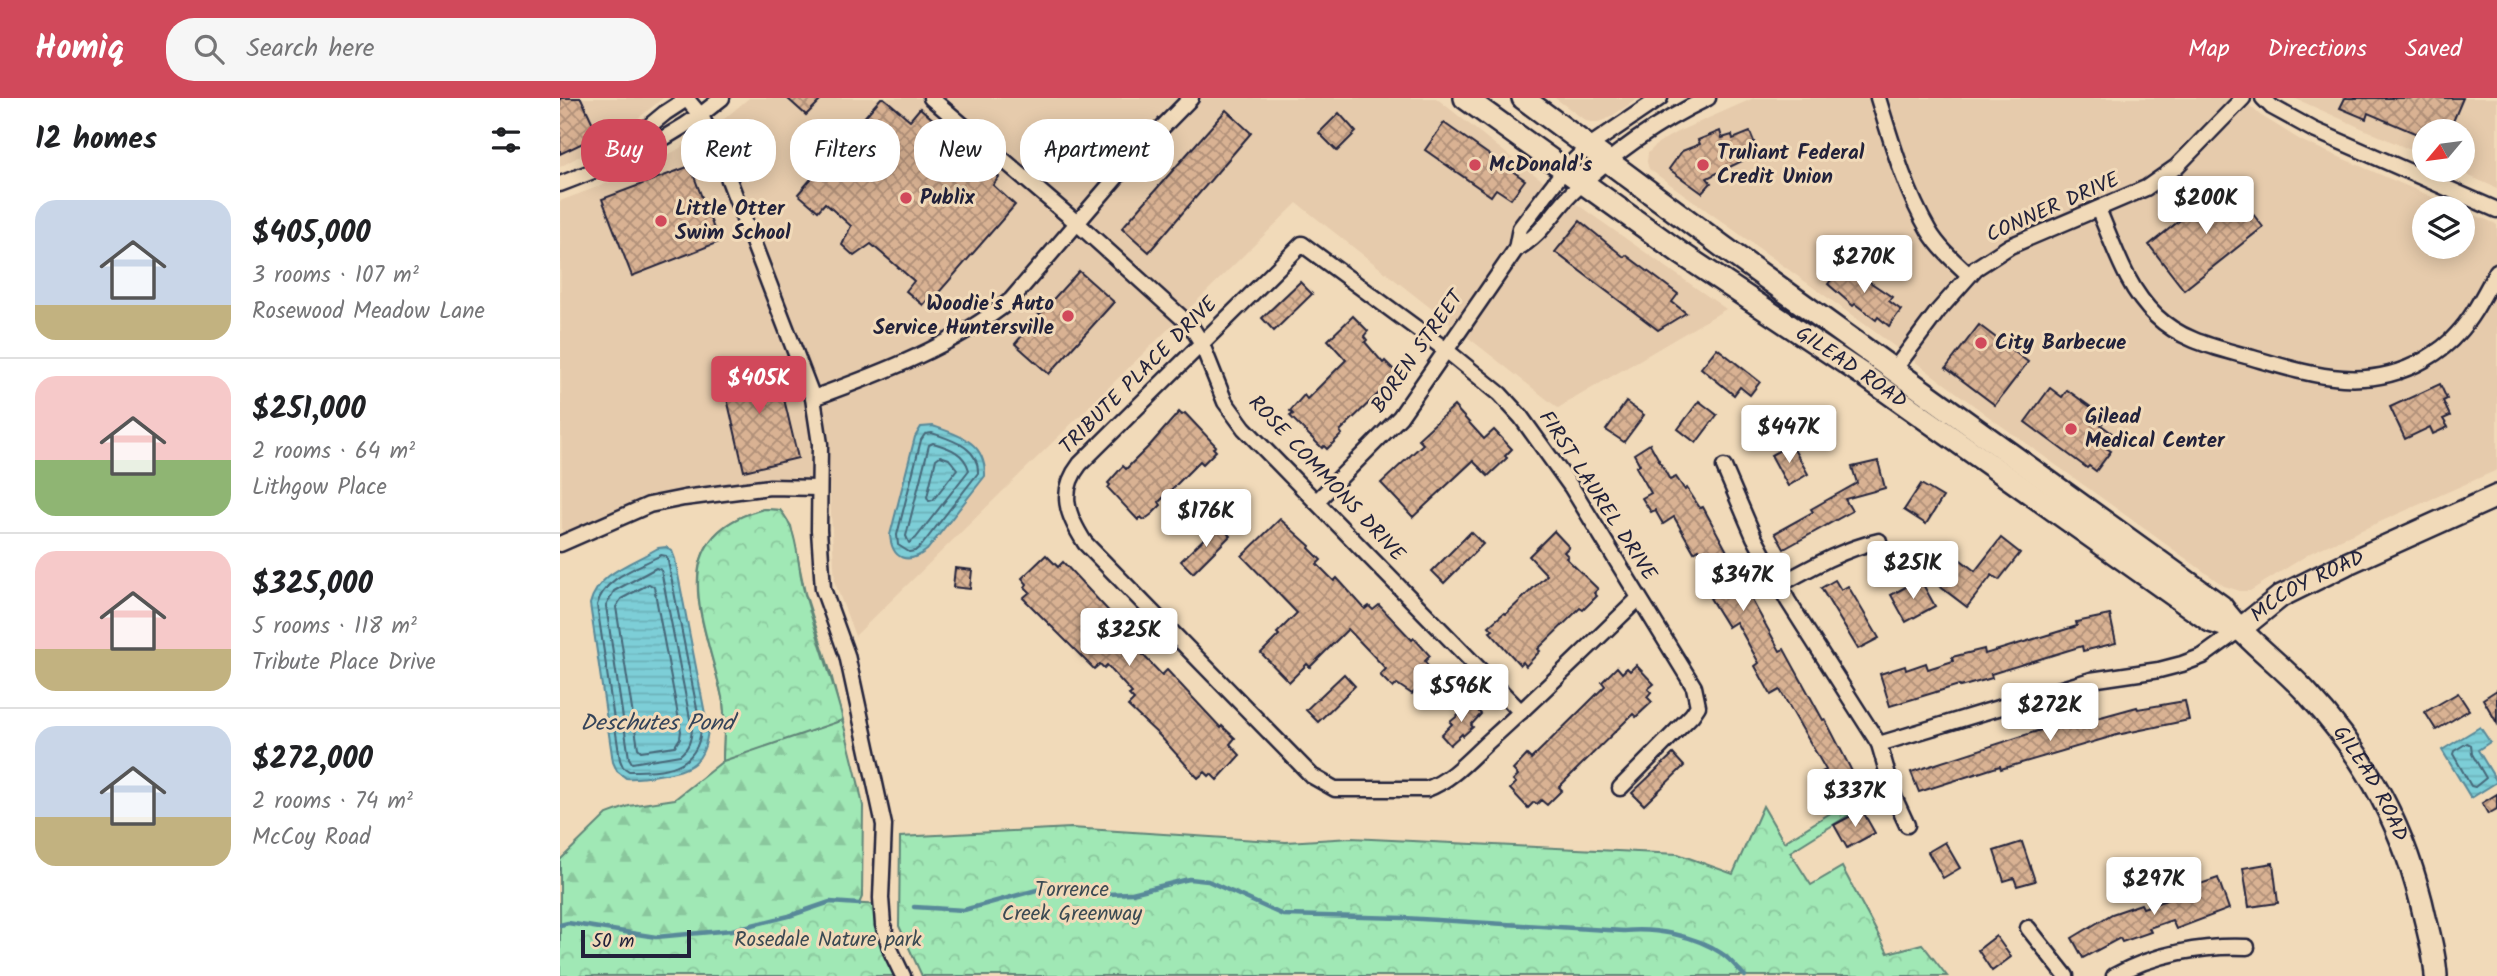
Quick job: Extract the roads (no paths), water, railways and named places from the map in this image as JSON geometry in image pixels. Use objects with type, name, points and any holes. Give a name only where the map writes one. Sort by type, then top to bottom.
[{"type":"main road","name":"GILEAD ROAD","points":[[1465,98],[1682,254],[1865,376],[2210,621],[2239,630]]},
{"type":"main road","name":"GILEAD ROAD","points":[[1522,98],[2221,606],[2239,630],[2305,691],[2334,724],[2366,768],[2385,801],[2416,880],[2436,976]]},
{"type":"main road","name":"MCCOY ROAD","points":[[2239,630],[2281,596],[2497,496]]},
{"type":"street","points":[[658,119],[687,98],[701,116],[722,159],[813,398],[820,444],[823,589],[847,655],[884,825],[881,898],[883,925],[903,976]]},
{"type":"street","points":[[667,137],[701,116],[722,98]]},
{"type":"street","name":"ROSE COMMONS DRIVE","points":[[931,98],[1077,223],[1191,326],[1201,342],[1225,402],[1244,428],[1521,712]]},
{"type":"street","points":[[813,398],[935,348],[984,321],[1011,300],[1138,152],[1191,98]]},
{"type":"street","name":"BOREN STREET","points":[[1316,502],[1400,417],[1516,249],[1520,228],[1565,169],[1588,147],[1660,98]]},
{"type":"street","name":"BOREN STREET","points":[[1516,249],[1533,240],[1565,200],[1630,142],[1661,121],[1708,98]]},
{"type":"street","points":[[1878,98],[1912,195],[1930,233],[1969,275]]},
{"type":"street","name":"CONNER DRIVE","points":[[1894,370],[1938,311],[1976,268],[2010,246],[2136,194],[2176,167],[2243,98]]},
{"type":"street","points":[[2263,98],[2272,107],[2314,131],[2497,210]]},
{"type":"street","points":[[560,184],[581,176]]},
{"type":"street","points":[[2098,208],[2127,276],[2156,317],[2195,341],[2321,376],[2372,379],[2394,374],[2439,352],[2457,335],[2497,271]]},
{"type":"street","name":"TRIBUTE PLACE DRIVE","points":[[1302,244],[1201,342],[1070,476],[1066,500],[1075,528],[1085,543],[1312,776],[1335,789],[1427,789],[1437,785],[1451,776],[1521,712],[1639,598]]},
{"type":"street","name":"FIRST LAUREL DRIVE","points":[[1302,244],[1446,350],[1500,394],[1521,417],[1572,488],[1694,687],[1698,706],[1692,716],[1620,788]]},
{"type":"street","points":[[1724,467],[1754,537],[1779,584],[1879,744],[1895,799],[1907,825]]},
{"type":"street","points":[[560,544],[649,505],[771,487],[819,488]]},
{"type":"street","points":[[1779,584],[1833,556],[1880,541]]},
{"type":"street","name":"MCCOY ROAD","points":[[1879,744],[2091,680],[2182,664],[2203,656],[2239,630]]},
{"type":"street","points":[[2028,928],[2066,976]]},
{"type":"street","points":[[2113,976],[2189,950],[2213,946],[2247,947]]},
{"type":"water","points":[[933,426],[961,437],[976,448],[984,464],[985,476],[927,550],[913,558],[902,558],[894,550],[890,535],[915,437],[921,427]]},
{"type":"water","name":"Deschutes Pond","points":[[666,547],[672,551],[675,559],[708,729],[706,741],[700,757],[688,768],[642,778],[626,778],[617,771],[613,762],[590,604],[594,593],[608,576],[658,548]]},
{"type":"water","points":[[2480,727],[2490,742],[2478,750],[2497,782],[2471,798],[2442,750]]},
{"type":"waterway","points":[[914,907],[964,910],[1044,888],[1073,886],[1107,894],[1132,893],[1189,879],[1208,881],[1283,915],[1404,918],[1674,934],[1721,953],[1745,976]]},
{"type":"waterway","points":[[560,925],[568,923],[656,937],[732,930],[789,916],[830,902],[859,904]]},
{"type":"place","name":"McDonald's","points":[[1475,165]]},
{"type":"place","name":"Truliant Federal Credit Union","points":[[1703,165]]},
{"type":"place","name":"Publix","points":[[906,198]]},
{"type":"place","name":"Little Otter Swim School","points":[[661,221]]},
{"type":"place","name":"Woodie's Auto Service Huntersville","points":[[1068,316]]},
{"type":"place","name":"City Barbecue","points":[[1981,343]]},
{"type":"place","name":"Gilead Medical Center","points":[[2071,429]]},
{"type":"park label","name":"Torrence Creek Greenway","points":[[1072,902]]},
{"type":"park label","name":"Rosedale Nature park","points":[[828,940]]}]
